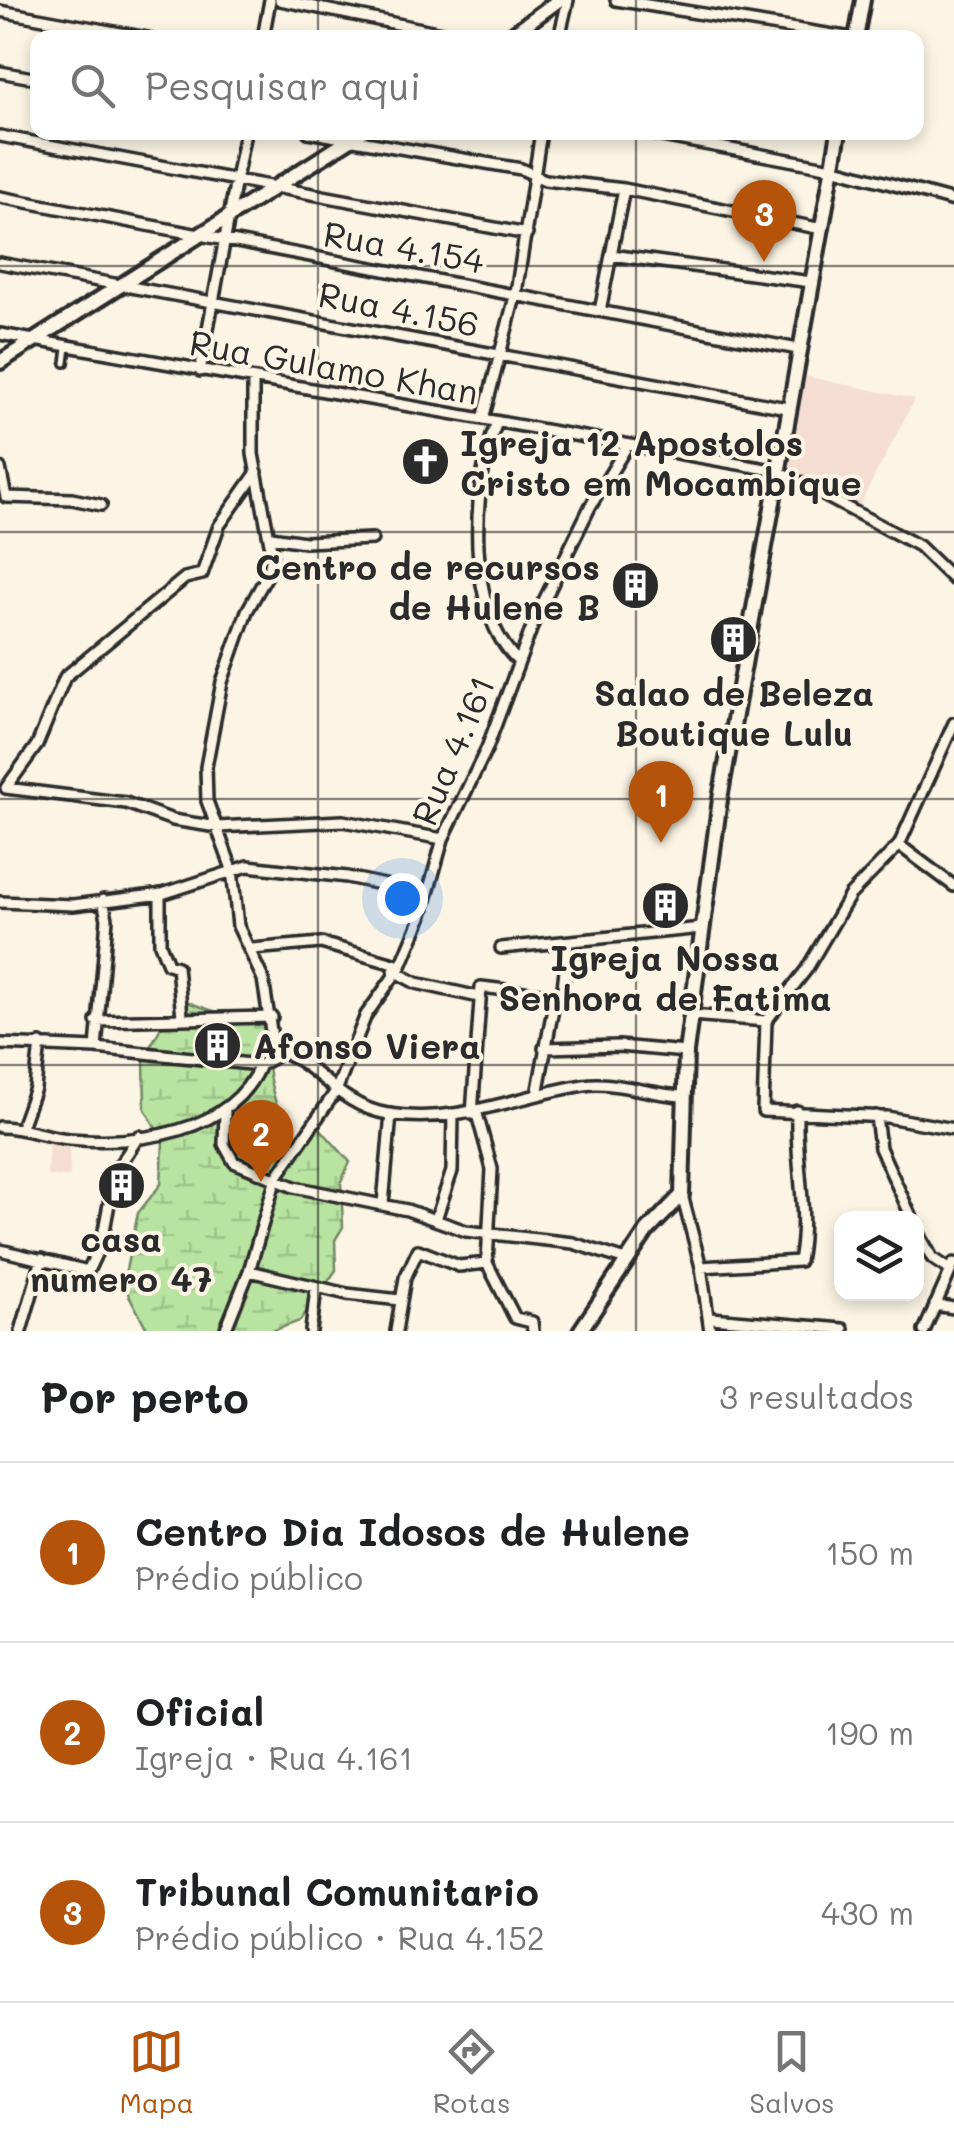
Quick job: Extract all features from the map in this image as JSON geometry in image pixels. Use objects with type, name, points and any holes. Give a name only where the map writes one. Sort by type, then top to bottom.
[{"type":"street","points":[[264,30],[270,0]]},
{"type":"street","points":[[280,0],[427,30]]},
{"type":"street","points":[[516,30],[559,0]]},
{"type":"street","points":[[561,30],[568,0]]},
{"type":"street","points":[[616,0],[804,30]]},
{"type":"street","points":[[856,30],[863,0]]},
{"type":"street","points":[[0,10],[106,30]]},
{"type":"street","points":[[0,72],[30,78]]},
{"type":"street","points":[[0,136],[526,234]]},
{"type":"street","points":[[200,371],[243,140]]},
{"type":"street","points":[[344,140],[521,169],[534,175],[822,229]]},
{"type":"street","points":[[484,419],[516,293],[540,140]]},
{"type":"street","points":[[683,140],[832,168],[954,201]]},
{"type":"street","points":[[710,1331],[711,1318],[682,1195],[686,1052],[743,658],[837,140]]},
{"type":"street","points":[[0,362],[349,141]]},
{"type":"street","points":[[600,311],[624,189]]},
{"type":"street","name":"Rua 4.154","points":[[0,197],[198,238],[516,293],[798,349]]},
{"type":"street","points":[[612,255],[811,282]]},
{"type":"street","name":"Rua 4.156","points":[[0,263],[788,408]]},
{"type":"street","name":"Rua Gulamo Khan","points":[[0,334],[778,471],[919,546],[954,580]]},
{"type":"street","points":[[0,1044],[96,1048],[260,1065],[271,1062],[276,1050],[272,1016],[252,949],[238,926],[232,870],[206,801],[212,728],[222,682],[247,611],[270,572],[270,537],[257,472],[254,380]]},
{"type":"street","points":[[497,422],[485,456],[478,535],[496,638],[519,662]]},
{"type":"street","name":"Rua 4.161","points":[[226,1331],[249,1271],[276,1178],[336,1092],[366,1015],[398,968],[427,894],[442,839],[487,748],[519,662],[576,534],[627,446]]},
{"type":"street","points":[[0,468],[6,497],[72,498],[100,505]]},
{"type":"street","points":[[257,472],[219,526],[202,574],[185,578],[64,676],[37,746],[6,788],[126,803],[173,820],[217,827],[343,822],[442,839]]},
{"type":"street","points":[[270,537],[305,542],[372,539]]},
{"type":"street","points":[[954,723],[899,844],[850,894],[797,984],[766,1021],[762,1109],[876,1116],[954,1130]]},
{"type":"street","points":[[899,844],[954,886]]},
{"type":"street","points":[[0,902],[72,904],[160,894],[232,870],[264,866],[427,894]]},
{"type":"street","points":[[160,894],[160,944],[167,963],[177,967],[182,1016]]},
{"type":"street","points":[[96,1048],[107,920],[103,900]]},
{"type":"street","points":[[501,948],[702,928]]},
{"type":"street","points":[[252,949],[321,943],[398,968],[416,982],[479,997]]},
{"type":"street","points":[[537,1095],[556,996],[563,988],[568,943]]},
{"type":"street","points":[[533,1331],[532,1322],[516,1320],[488,1262],[492,1169],[474,1114],[479,997],[484,985],[556,996]]},
{"type":"street","points":[[691,1015],[766,1021]]},
{"type":"street","points":[[96,1022],[182,1016],[272,1016]]},
{"type":"street","points":[[22,1127],[35,1088],[40,1044]]},
{"type":"street","points":[[544,1048],[619,1046],[686,1052]]},
{"type":"street","points":[[276,1050],[288,1054],[336,1092],[361,1106],[390,1114],[474,1114],[589,1084],[682,1096]]},
{"type":"street","points":[[0,1128],[22,1127],[66,1139],[139,1136],[191,1127],[224,1112],[248,1088],[260,1065]]},
{"type":"street","points":[[224,1112],[228,1154],[234,1162],[300,1189],[383,1204],[488,1235],[574,1243],[626,1260]]},
{"type":"street","points":[[700,1267],[799,1261],[803,1193],[796,1150],[797,1112]]},
{"type":"street","points":[[383,1204],[390,1114]]},
{"type":"street","points":[[436,1220],[452,1171],[452,1114]]},
{"type":"street","points":[[876,1116],[880,1148],[909,1211]]},
{"type":"street","points":[[0,1250],[90,1269],[102,1241],[115,1172],[139,1136]]},
{"type":"street","points":[[580,1331],[662,1212],[682,1195]]},
{"type":"street","points":[[924,1243],[932,1258],[952,1266],[924,1331]]},
{"type":"street","points":[[396,1331],[400,1300],[418,1250],[460,1266],[488,1262]]},
{"type":"street","points":[[20,1331],[42,1259]]},
{"type":"street","points":[[249,1271],[316,1288],[400,1300]]},
{"type":"street","points":[[311,1331],[316,1288]]},
{"type":"street","points":[[934,1305],[954,1308]]},
{"type":"street","points":[[711,1318],[843,1329]]},
{"type":"lane","points":[[65,363],[68,347]]},
{"type":"shaded area","points":[[800,375],[915,399],[859,506],[785,470]]},
{"type":"shaded area","points":[[49,1139],[69,1143],[70,1177],[47,1176]]},
{"type":"green space","points":[[187,1002],[246,1022],[263,1020],[276,1104],[290,1134],[299,1147],[316,1124],[350,1162],[341,1182],[343,1227],[335,1240],[336,1270],[300,1321],[272,1331],[148,1331],[123,1284],[138,1213],[161,1184],[163,1141],[145,1109],[144,1058],[166,1018]]},
{"type":"place","name":"Tribunal Comunitario","points":[[764,262]]},
{"type":"place","name":"Igreja 12 Apostolos Cristo em Mocambique","points":[[425,462]]},
{"type":"place","name":"Centro de recursos de Hulene B","points":[[635,586]]},
{"type":"place","name":"Salao de Beleza Boutique Lulu","points":[[734,640]]},
{"type":"place","name":"Centro Dia Idosos de Hulene","points":[[661,843]]},
{"type":"place","name":"Igreja Nossa Senhora de Fatima","points":[[665,905]]},
{"type":"place","name":"Afonso Viera","points":[[218,1045]]},
{"type":"place","name":"Oficial","points":[[261,1182]]},
{"type":"place","name":"casa numero 47","points":[[121,1186]]}]
